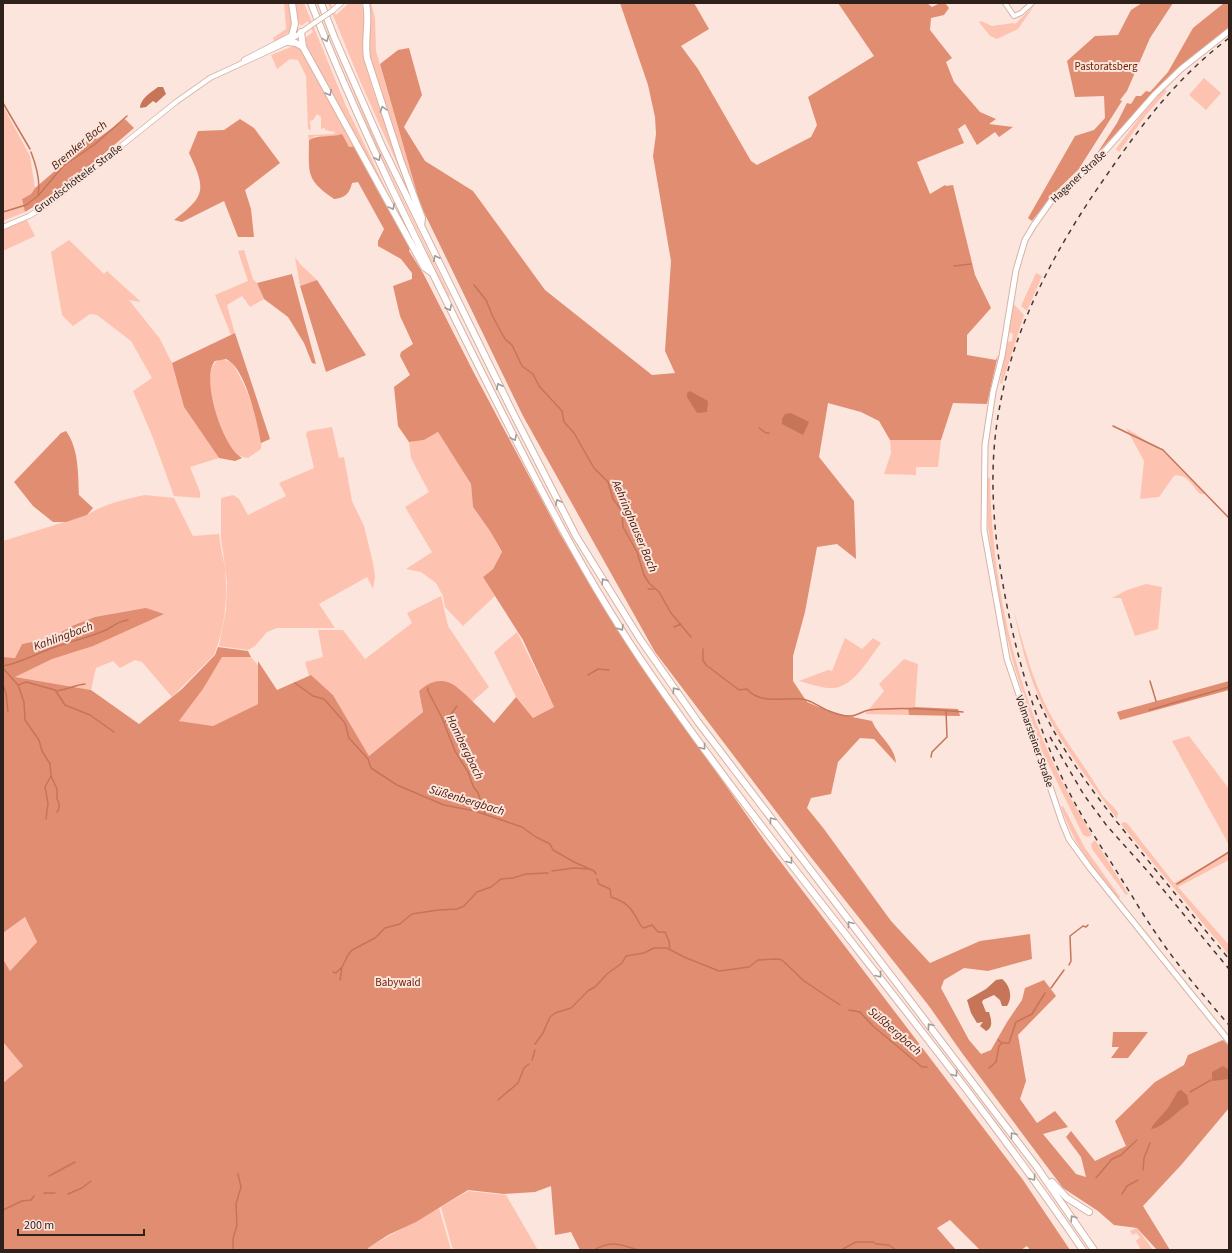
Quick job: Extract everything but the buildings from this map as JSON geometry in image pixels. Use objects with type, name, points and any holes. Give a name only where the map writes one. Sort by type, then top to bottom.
[{"type":"highway","points":[[292,3],[295,24],[292,35]]},
{"type":"highway","points":[[311,3],[373,149],[432,273],[536,481],[572,547],[626,637],[680,715],[992,1123],[1083,1250]]},
{"type":"highway","points":[[321,3],[335,39],[382,146],[538,464],[576,536],[640,639],[698,722],[1036,1166],[1094,1250]]},
{"type":"highway","points":[[362,3],[367,21]]},
{"type":"highway","points":[[366,3],[368,12],[366,47],[368,62],[400,159],[422,218],[421,227]]},
{"type":"highway","points":[[295,24],[302,32],[303,47],[424,267],[432,273]]},
{"type":"highway","points":[[288,42],[296,43],[303,47]]},
{"type":"highway","points":[[1036,1166],[1068,1198],[1089,1212]]},
{"type":"main road","points":[[241,63],[288,42],[334,10],[341,3]]},
{"type":"main road","points":[[241,63],[248,56],[292,35],[302,32]]},
{"type":"main road","name":"Hagener Straße","points":[[995,386],[1002,356],[1016,270],[1026,240],[1037,220],[1051,201],[1096,161],[1160,89],[1181,69],[1229,32]]},
{"type":"main road","name":"Grundschötteler Straße","points":[[3,227],[29,216],[50,203],[176,102],[210,78],[241,63]]},
{"type":"main road","name":"Volmarsteiner Straße","points":[[995,386],[985,445],[984,466],[984,530],[991,578],[1007,658],[1062,822],[1069,839],[1078,854],[1229,1041]]},
{"type":"street","points":[[1005,3],[1014,16],[1021,14],[1032,3]]},
{"type":"shaded area","points":[[284,3],[289,3],[292,27],[287,34],[274,41],[273,38],[286,29]]},
{"type":"shaded area","points":[[295,3],[304,3],[346,106],[395,208],[308,49],[305,38],[313,32],[308,21],[301,26],[298,21]]},
{"type":"shaded area","points":[[328,3],[333,3],[331,4],[336,15],[349,3],[361,3],[365,24],[364,54],[368,75],[400,170],[360,81]]},
{"type":"shaded area","points":[[367,3],[371,3],[375,18],[376,51],[420,204],[408,174],[370,58]]},
{"type":"shaded area","points":[[1034,6],[1018,29],[997,39],[990,36],[979,22],[981,21],[992,26],[1015,24]]},
{"type":"shaded area","points":[[325,24],[383,158],[450,296],[449,297],[372,137]]},
{"type":"shaded area","points":[[296,45],[301,48],[356,146],[349,147],[336,136],[315,136],[309,140],[308,135],[334,134],[335,132],[325,130],[325,128],[321,129],[321,117],[317,114],[313,120],[310,121],[311,130],[308,129],[306,76],[298,60],[290,59],[277,69],[271,55]]},
{"type":"shaded area","points":[[1204,78],[1221,93],[1206,110],[1189,95]]},
{"type":"shaded area","points":[[158,87],[163,87],[166,94],[156,103],[153,101],[146,107],[140,108],[140,105],[149,93]]},
{"type":"shaded area","points":[[1164,89],[1167,91],[1146,115],[1119,152],[1116,149],[1142,114]]},
{"type":"shaded area","points":[[3,106],[30,156],[35,188],[31,194],[22,199],[25,212],[3,221]]},
{"type":"shaded area","points":[[27,220],[35,236],[3,251],[3,229]]},
{"type":"shaded area","points":[[69,240],[104,274],[107,271],[141,302],[129,300],[160,339],[172,363],[184,407],[219,458],[190,467],[200,492],[200,498],[174,496],[153,438],[133,391],[152,378],[131,341],[97,315],[90,314],[73,326],[62,315],[51,252]]},
{"type":"shaded area","points":[[244,250],[253,279],[257,283],[264,299],[250,307],[242,296],[227,305],[235,334],[231,335],[215,295],[248,281],[238,251]]},
{"type":"shaded area","points":[[295,257],[300,264],[317,280],[300,286]]},
{"type":"shaded area","points":[[1036,273],[1042,276],[1027,311],[1021,306]]},
{"type":"shaded area","points":[[1012,302],[1024,315],[1002,384],[1000,383],[1007,342],[1012,341],[1013,334],[1009,332]]},
{"type":"shaded area","points":[[222,359],[231,362],[236,370],[247,391],[260,429],[261,449],[248,458],[239,456],[232,449],[219,422],[214,405],[210,389],[210,375],[214,364]]},
{"type":"shaded area","points":[[690,391],[708,401],[707,412],[697,413],[687,397],[687,393]]},
{"type":"shaded area","points":[[791,413],[809,422],[803,435],[782,424],[782,419],[785,414]]},
{"type":"shaded area","points":[[332,427],[339,458],[344,457],[352,501],[364,526],[375,577],[373,589],[367,577],[319,604],[335,628],[277,628],[267,632],[255,646],[248,650],[219,646],[226,610],[227,582],[221,538],[221,498],[233,495],[239,499],[248,515],[286,496],[279,483],[314,468],[306,434],[308,431]]},
{"type":"shaded area","points":[[1126,428],[1164,452],[1206,494],[1200,494],[1186,478],[1182,476],[1174,476],[1159,497],[1140,499],[1144,461]]},
{"type":"shaded area","points":[[438,432],[471,484],[473,507],[490,531],[502,553],[493,569],[483,577],[495,596],[463,626],[445,607],[443,596],[436,583],[421,572],[406,569],[432,552],[405,507],[429,492],[411,458],[409,442],[424,440]]},
{"type":"shaded area","points":[[890,440],[941,440],[938,467],[916,467],[916,475],[884,474],[891,453]]},
{"type":"shaded area","points":[[988,478],[990,478],[992,525],[997,572],[1005,618],[1017,664],[1031,708],[1048,752],[1068,794],[1092,835],[1088,837],[1083,835],[1043,753],[1015,669],[1004,625],[988,527]]},
{"type":"shaded area","points":[[145,495],[174,498],[193,536],[219,534],[225,568],[226,601],[221,634],[214,655],[172,697],[142,662],[135,660],[120,668],[113,661],[96,668],[91,690],[14,677],[16,659],[55,640],[71,627],[51,638],[22,644],[15,658],[3,657],[3,541],[87,515],[115,502]]},
{"type":"shaded area","points":[[1146,584],[1162,587],[1158,629],[1135,636],[1121,598],[1112,598],[1127,590]]},
{"type":"shaded area","points":[[441,596],[448,626],[489,687],[472,702],[451,683],[419,691],[423,712],[369,756],[333,695],[311,675],[309,676],[305,662],[323,657],[318,630],[343,630],[365,659],[412,623],[407,613]]},
{"type":"shaded area","points":[[1014,611],[1031,670],[1049,712],[1062,735],[1102,795],[1115,808],[1118,813],[1117,819],[1063,743],[1045,710],[1030,673]]},
{"type":"shaded area","points":[[517,632],[554,707],[533,718],[516,697],[494,652]]},
{"type":"shaded area","points":[[845,638],[862,649],[873,638],[881,643],[856,676],[843,686],[826,688],[799,681],[828,670],[832,671]]},
{"type":"shaded area","points":[[222,656],[251,657],[258,665],[258,704],[213,726],[179,721],[203,689]]},
{"type":"shaded area","points":[[904,659],[918,664],[915,707],[908,708],[909,715],[865,714],[884,691],[879,684]]},
{"type":"shaded area","points":[[1189,736],[1229,789],[1229,845],[1172,741]]},
{"type":"shaded area","points":[[1063,806],[1085,848],[1120,897],[1119,899],[1092,866],[1078,845],[1066,821],[1061,807]]},
{"type":"shaded area","points":[[1124,822],[1127,823],[1174,883],[1229,853],[1229,860],[1178,887],[1229,945],[1229,955],[1121,824]]},
{"type":"shaded area","points":[[1095,840],[1128,894],[1126,895],[1092,849],[1091,844]]},
{"type":"shaded area","points":[[25,917],[37,942],[10,971],[3,959],[3,933]]},
{"type":"shaded area","points":[[1002,979],[1007,984],[1010,991],[1009,1003],[1007,1006],[1002,1006],[1000,1000],[994,995],[983,1000],[982,1002],[986,1012],[989,1012],[991,1020],[991,1025],[986,1031],[980,1026],[983,1022],[977,1023],[971,1013],[967,1000],[986,989],[996,980]]},
{"type":"shaded area","points":[[3,1042],[23,1066],[3,1083]]},
{"type":"shaded area","points":[[1223,1066],[1229,1070],[1229,1079],[1212,1081],[1212,1072]]},
{"type":"shaded area","points":[[1181,1090],[1187,1095],[1189,1104],[1166,1122],[1156,1128],[1151,1129],[1168,1108],[1178,1091]]},
{"type":"shaded area","points":[[468,1191],[506,1195],[538,1250],[453,1250],[441,1207]]},
{"type":"shaded area","points":[[439,1208],[451,1250],[368,1250],[367,1248]]},
{"type":"shaded area","points":[[1137,1228],[1153,1250],[1141,1250],[1136,1241],[1140,1237],[1136,1233],[1133,1235],[1130,1231]]},
{"type":"green space","points":[[620,3],[694,3],[709,29],[681,46],[698,69],[751,161],[757,165],[811,137],[817,125],[808,97],[874,56],[838,3],[927,3],[932,7],[940,3],[945,3],[949,8],[944,15],[931,18],[930,30],[952,58],[946,62],[954,82],[980,112],[996,119],[989,124],[1013,127],[999,137],[995,132],[977,145],[965,124],[958,129],[964,143],[917,162],[930,194],[945,185],[953,185],[975,275],[991,308],[967,335],[967,355],[996,360],[998,355],[987,404],[953,403],[941,440],[890,440],[879,421],[861,412],[828,403],[819,457],[854,501],[856,559],[837,544],[817,547],[805,612],[793,656],[793,681],[807,702],[833,713],[872,721],[878,732],[893,751],[896,763],[874,739],[860,738],[838,762],[831,794],[811,798],[807,808],[891,921],[930,963],[980,941],[1030,934],[1032,959],[988,971],[964,968],[944,980],[941,988],[969,1040],[981,1054],[991,1050],[1022,1000],[1025,988],[1044,980],[1056,996],[1018,1035],[1026,1081],[1020,1099],[1037,1123],[1055,1111],[1068,1127],[1043,1134],[1076,1174],[1086,1177],[1081,1157],[1066,1137],[1071,1131],[1095,1161],[1126,1146],[1115,1121],[1155,1082],[1184,1065],[1188,1055],[1223,1040],[1229,1046],[1229,1108],[1182,1164],[1143,1206],[1170,1250],[1157,1250],[1137,1228],[1114,1225],[1098,1211],[1063,1188],[962,1053],[929,1006],[806,851],[655,652],[523,416],[420,204],[380,64],[398,50],[409,48],[422,95],[404,127],[425,161],[473,191],[545,290],[652,375],[675,373],[665,351],[671,261],[653,156],[656,134],[655,117],[648,85]]},
{"type":"green space","name":"Pastoratsberg","points":[[1142,3],[1173,3],[1150,38],[1127,91],[1120,100],[1122,101],[1080,168],[1053,194],[1032,221],[1028,218],[1075,136],[1094,130],[1105,118],[1104,96],[1075,97],[1067,61],[1095,36],[1118,35],[1131,10]]},
{"type":"green space","points":[[1224,3],[1229,3],[1229,30],[1181,67],[1155,91],[1096,155],[1117,123],[1127,103],[1131,104],[1136,96],[1141,96],[1146,91],[1150,92],[1168,72],[1193,28]]},
{"type":"green space","points":[[125,119],[134,128],[68,183],[25,212],[22,199],[31,194],[35,188],[77,152],[92,135],[97,139]]},
{"type":"green space","points":[[240,119],[254,128],[280,163],[245,190],[251,209],[254,237],[238,237],[224,201],[182,222],[174,220],[185,212],[197,198],[200,191],[198,175],[189,153],[198,131],[224,130]]},
{"type":"green space","name":"Babywald","points":[[342,134],[349,147],[356,146],[374,180],[375,186],[410,248],[409,251],[423,273],[474,373],[560,534],[625,642],[767,844],[1023,1180],[1070,1250],[1030,1250],[1027,1246],[1021,1250],[980,1250],[950,1220],[937,1228],[956,1250],[580,1250],[571,1232],[555,1235],[551,1186],[535,1192],[504,1194],[468,1190],[416,1222],[388,1235],[368,1248],[368,1250],[3,1250],[3,1083],[23,1066],[3,1042],[3,959],[10,971],[37,942],[25,917],[3,933],[3,657],[15,658],[22,644],[51,638],[72,626],[95,617],[146,608],[164,614],[93,646],[52,659],[15,677],[91,690],[139,724],[182,689],[215,655],[218,647],[248,651],[251,657],[222,657],[203,689],[179,721],[213,726],[258,704],[258,661],[277,690],[311,675],[333,695],[369,756],[423,712],[419,691],[433,682],[441,681],[454,685],[494,723],[516,697],[533,718],[554,707],[523,640],[483,577],[493,569],[502,552],[490,531],[473,507],[471,484],[438,432],[424,440],[409,442],[398,426],[394,387],[410,375],[400,356],[401,352],[413,344],[400,316],[393,286],[412,279],[412,273],[401,259],[378,246],[378,241],[384,229],[358,182],[352,183],[350,190],[344,196],[334,199],[313,180],[309,168],[309,140],[317,137]]},
{"type":"green space","points":[[292,274],[316,364],[312,363],[304,343],[288,317],[264,299],[257,283]]},
{"type":"green space","points":[[317,280],[366,355],[326,372],[300,286]]},
{"type":"green space","points":[[235,333],[270,439],[261,443],[250,396],[245,384],[233,364],[226,359],[215,361],[211,370],[210,382],[212,397],[221,427],[235,452],[242,458],[235,461],[219,458],[184,407],[172,363]]},
{"type":"green space","points":[[66,431],[76,454],[79,495],[93,508],[87,515],[66,522],[53,522],[33,506],[14,482],[61,433]]},
{"type":"green space","points":[[1229,681],[1229,690],[1120,720],[1117,712]]},
{"type":"green space","points":[[908,708],[958,709],[960,716],[909,715]]},
{"type":"green space","points":[[1113,1032],[1148,1032],[1128,1058],[1111,1058],[1119,1047],[1112,1047]]},
{"type":"waterway","points":[[3,103],[30,149]]},
{"type":"waterway","name":"Bremker Bach","points":[[3,212],[26,205],[38,196],[63,166],[94,145],[127,116]]},
{"type":"waterway","points":[[31,152],[38,179],[38,195]]},
{"type":"waterway","points":[[954,266],[971,264]]},
{"type":"waterway","name":"Aehringhauser Bach","points":[[474,285],[486,300],[493,317],[505,339],[512,345],[522,366],[533,374],[539,386],[562,411],[564,422],[574,433],[594,468],[608,482],[613,499],[622,511],[623,527],[637,552],[644,575],[649,583],[659,592],[671,613],[691,637]]},
{"type":"waterway","points":[[1113,426],[1163,450],[1229,518]]},
{"type":"waterway","points":[[759,428],[766,433],[769,433]]},
{"type":"waterway","name":"Aehringhauser Bach","points":[[648,589],[654,589]]},
{"type":"waterway","name":"Kahlingbach","points":[[3,666],[16,663],[55,647],[106,630],[128,620]]},
{"type":"waterway","name":"Aehringhauser Bach","points":[[674,627],[681,624]]},
{"type":"waterway","name":"Aehringhauser Bach","points":[[703,649],[703,660],[706,665],[739,690],[747,689],[752,694],[765,699],[802,699],[813,702],[829,711],[847,716],[854,716],[869,710],[892,709],[928,709],[963,712]]},
{"type":"waterway","points":[[3,668],[18,685],[26,682],[55,690],[65,705],[90,715],[114,732]]},
{"type":"waterway","points":[[588,675],[598,669],[609,670]]},
{"type":"waterway","points":[[1150,681],[1156,701]]},
{"type":"waterway","name":"Süßenbergbach","points":[[295,683],[313,696],[324,699],[345,723],[349,738],[368,759],[371,768],[397,785],[444,805],[475,811],[522,827],[536,837],[550,844],[553,850],[594,871],[596,874]]},
{"type":"waterway","points":[[56,691],[85,684]]},
{"type":"waterway","points":[[3,685],[6,693],[8,712]]},
{"type":"waterway","points":[[18,685],[24,702],[25,720],[39,740],[42,751],[50,764],[51,776],[57,789],[57,799],[59,803],[59,809],[57,812]]},
{"type":"waterway","name":"Aehringhauser Bach","points":[[1149,710],[1229,687]]},
{"type":"waterway","name":"Hombergbach","points":[[428,688],[455,751],[468,772],[473,786],[478,793],[485,813]]},
{"type":"waterway","points":[[445,722],[457,706]]},
{"type":"waterway","points":[[931,757],[932,752],[947,737],[946,710]]},
{"type":"waterway","points":[[46,819],[48,803],[45,787],[51,776]]},
{"type":"waterway","name":"Süßbergbach","points":[[1177,884],[1229,852]]},
{"type":"waterway","points":[[552,871],[574,868],[588,869]]},
{"type":"waterway","points":[[340,980],[342,967],[352,950],[375,938],[385,928],[400,924],[412,914],[457,909],[464,906],[477,892],[491,887],[501,879],[513,878],[526,874],[548,873]]},
{"type":"waterway","name":"Süßenbergbach","points":[[597,879],[599,884],[610,889],[611,897],[617,899],[630,908],[641,926],[644,928],[652,925],[658,932],[665,932],[669,941],[670,950]]},
{"type":"waterway","name":"Süßbergbach","points":[[1069,965],[1071,961],[1070,936],[1083,926],[1086,927],[1088,925]]},
{"type":"waterway","name":"Süßbergbach","points":[[535,1044],[543,1033],[550,1017],[555,1013],[571,1008],[589,990],[595,987],[607,974],[622,963],[626,956],[644,953],[654,948],[667,948],[684,957],[719,971],[749,967],[758,960],[782,960],[804,981],[840,1005]]},
{"type":"waterway","points":[[333,972],[336,973],[341,968]]},
{"type":"waterway","name":"Süßenbergbach","points":[[1051,988],[1064,970]]},
{"type":"waterway","name":"Süßenbergbach","points":[[989,1068],[996,1062],[999,1046],[1002,1043],[1009,1043],[1016,1022],[1032,1014],[1045,993]]},
{"type":"waterway","name":"Süßbergbach","points":[[849,1010],[860,1012],[873,1026],[922,1067],[927,1067]]},
{"type":"waterway","name":"Süßenbergbach","points":[[998,1040],[1002,1043]]},
{"type":"waterway","points":[[532,1060],[535,1050]]},
{"type":"waterway","points":[[498,1100],[518,1083],[524,1068],[529,1064]]},
{"type":"waterway","points":[[1190,1092],[1211,1080]]},
{"type":"waterway","points":[[1096,1178],[1112,1159],[1121,1155],[1137,1140]]},
{"type":"waterway","points":[[1143,1170],[1144,1158],[1150,1143]]},
{"type":"waterway","points":[[49,1176],[75,1162]]},
{"type":"waterway","points":[[233,1250],[233,1239],[237,1225],[236,1204],[241,1187],[238,1174]]},
{"type":"waterway","points":[[1122,1194],[1127,1186],[1138,1180]]},
{"type":"waterway","points":[[68,1194],[82,1188],[91,1181]]},
{"type":"waterway","points":[[44,1193],[55,1193]]},
{"type":"waterway","points":[[3,1210],[22,1201],[31,1200],[34,1196]]},
{"type":"waterway","points":[[841,1250],[856,1242],[873,1242],[876,1244],[889,1245],[896,1250],[903,1250]]},
{"type":"waterway","points":[[594,1250],[611,1244],[626,1246],[638,1250]]},
{"type":"waterway","points":[[821,1250],[828,1250]]},
{"type":"railway","points":[[1229,38],[1208,55],[1171,91],[1123,151],[1093,195],[1049,269],[1025,322],[1006,377],[1000,405],[994,447],[993,468],[994,510],[998,552],[1006,600],[1018,655],[1026,683],[1055,763],[1080,812],[1151,926],[1181,968],[1229,1025]]},
{"type":"railway","points":[[1036,695],[1058,738],[1084,778],[1127,835],[1229,959]]},
{"type":"railway","points":[[1050,737],[1084,795],[1107,826],[1151,875],[1229,969]]}]
